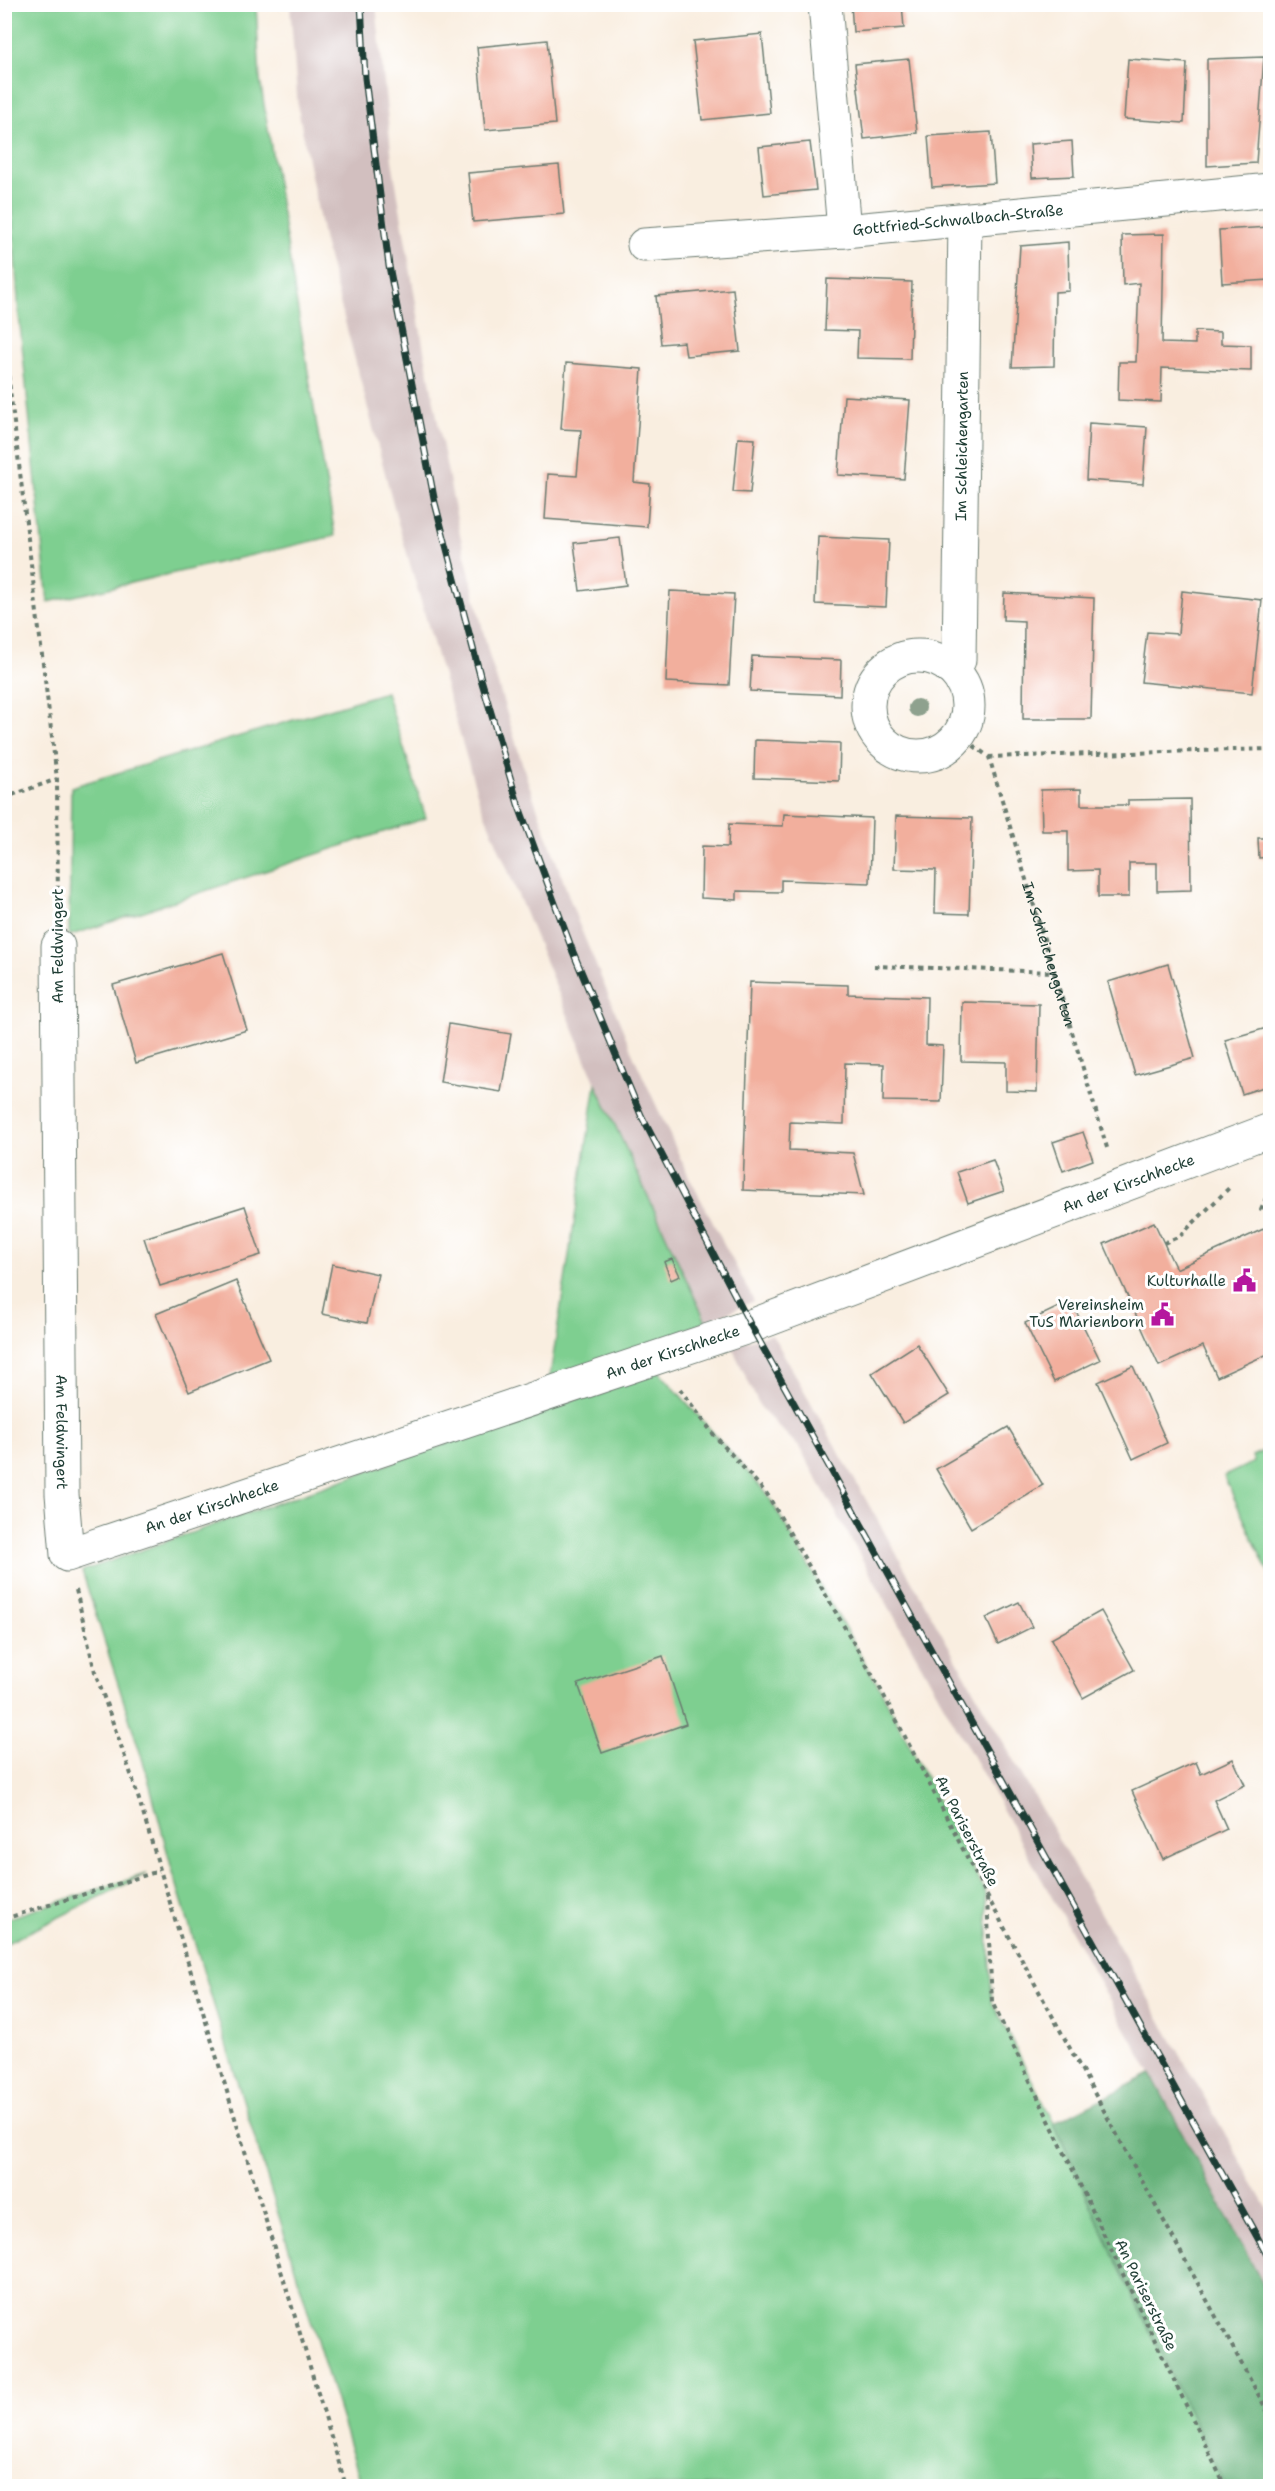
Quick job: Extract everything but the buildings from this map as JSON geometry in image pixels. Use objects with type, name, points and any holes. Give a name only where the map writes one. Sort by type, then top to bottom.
[{"type":"street","points":[[825,4],[844,231]]},
{"type":"street","name":"Gottfried-Schwalbach-Straße","points":[[644,245],[844,231],[1270,190]]},
{"type":"street","name":"Im Schleichengarten","points":[[950,668],[959,660],[965,220]]},
{"type":"street","points":[[918,656],[935,658],[961,679],[967,694],[968,710],[965,725],[959,735],[945,749],[931,755],[915,757],[884,745],[873,731],[868,714],[868,696],[874,680],[885,667],[900,658],[918,656]]},
{"type":"street","name":"Am Feldwingert","points":[[58,946],[62,1494],[67,1555]]},
{"type":"street","name":"An der Kirschhecke","points":[[67,1555],[751,1326],[1270,1130]]},
{"type":"path","name":"Am Feldwingert","points":[[4,340],[57,779],[58,946]]},
{"type":"path","points":[[959,735],[989,757],[1270,749]]},
{"type":"path","name":"Im Schleichengarten","points":[[989,757],[1119,1186]]},
{"type":"path","points":[[4,798],[57,779]]},
{"type":"path","points":[[874,966],[1054,972]]},
{"type":"path","points":[[1164,1243],[1180,1236],[1231,1186]]},
{"type":"path","points":[[1270,1189],[1261,1209],[1270,1214]]},
{"type":"path","name":"An Pariserstraße","points":[[658,1358],[714,1435],[767,1494],[881,1690],[987,1894],[992,2002],[1225,2487]]},
{"type":"path","points":[[67,1555],[95,1672],[134,1780],[159,1871],[346,2487]]},
{"type":"path","points":[[4,1919],[159,1871]]},
{"type":"path","points":[[987,1894],[1270,2416]]},
{"type":"shaded area","points":[[290,5],[376,5],[392,160],[423,345],[459,530],[489,655],[527,779],[578,922],[635,1059],[690,1179],[754,1301],[706,1322],[596,1084],[479,800],[399,526],[324,242],[298,108]]},
{"type":"shaded area","points":[[772,1334],[1270,2213],[1270,2298],[1151,2074],[799,1447],[761,1409],[731,1345]]},
{"type":"green space","points":[[4,5],[256,5],[260,80],[335,536],[48,602],[19,315],[5,114]]},
{"type":"green space","points":[[386,692],[426,818],[69,936],[71,787]]},
{"type":"green space","points":[[596,1084],[706,1322],[549,1382]]},
{"type":"green space","points":[[658,1370],[767,1494],[881,1690],[986,1894],[992,2002],[1054,2123],[1116,2261],[1225,2486],[362,2486],[171,1866],[147,1774],[82,1571]]},
{"type":"green space","points":[[1270,1448],[1270,1576],[1224,1476],[1254,1462],[1252,1456]]},
{"type":"green space","points":[[146,1874],[5,1944],[5,1919]]},
{"type":"green space","points":[[1151,2074],[1270,2298],[1270,2486],[1225,2486],[1116,2261],[1054,2123]]},
{"type":"railway","points":[[361,4],[365,78],[389,266],[435,503],[481,679],[518,804],[573,952],[641,1115],[751,1326],[1270,2260]]},
{"type":"place","name":"Kulturhalle","points":[[1244,1281]]},
{"type":"place","name":"Vereinsheim TuS Marienborn","points":[[1162,1314]]}]
